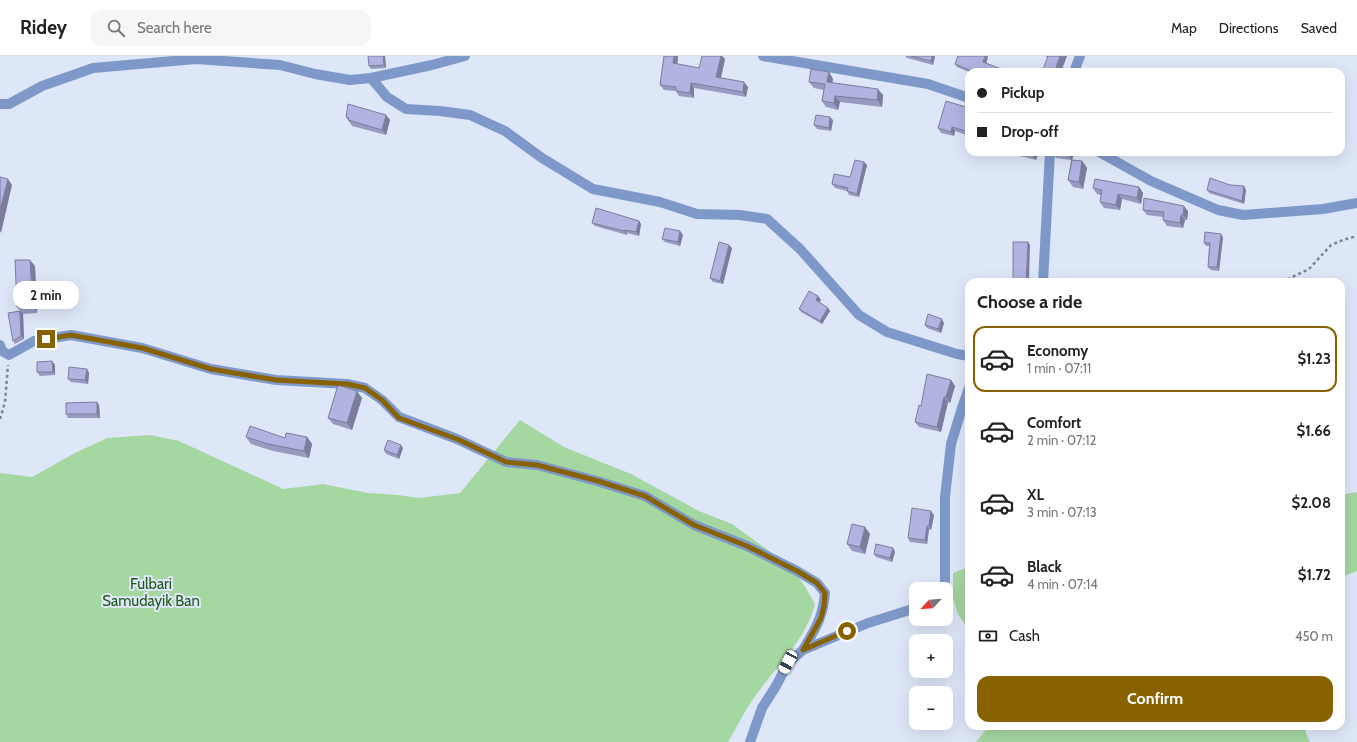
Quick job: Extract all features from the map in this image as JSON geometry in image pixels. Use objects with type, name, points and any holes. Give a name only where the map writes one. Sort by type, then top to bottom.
[{"type":"street","points":[[0,104],[9,104],[42,86],[93,68],[196,58],[280,65],[315,74],[350,80],[371,78],[432,65],[465,56]]},
{"type":"street","points":[[763,56],[928,84],[965,97]]},
{"type":"street","points":[[1076,68],[1080,56]]},
{"type":"street","points":[[371,78],[387,97],[406,109],[440,111],[470,116],[505,131],[542,158],[593,189],[660,202],[697,214],[740,215],[767,219],[800,249],[860,315],[887,332],[956,354],[965,355]]},
{"type":"street","points":[[1043,278],[1050,156]]},
{"type":"street","points":[[1106,156],[1151,181],[1218,210],[1243,215],[1323,209],[1357,203]]},
{"type":"street","points":[[0,344],[2,351],[9,355],[34,341],[71,335],[142,348],[211,369],[276,380],[347,384],[365,388],[382,400],[399,418],[457,439],[506,462],[537,465],[598,481],[645,496],[694,525],[747,546],[797,571],[817,583],[825,593],[821,618],[803,650]]},
{"type":"street","points":[[945,582],[945,497],[951,444],[965,399]]},
{"type":"street","points":[[750,742],[762,708],[776,686],[788,662],[803,650],[868,622],[909,610]]},
{"type":"path","points":[[1290,278],[1309,269],[1331,245],[1357,236]]},
{"type":"path","points":[[0,419],[5,402],[9,355]]},
{"type":"green space","name":"Fulbari Samudayik Ban","points":[[520,420],[564,447],[631,474],[699,511],[732,524],[791,567],[806,588],[815,604],[804,631],[788,655],[751,702],[728,742],[0,742],[0,473],[32,477],[75,453],[107,438],[150,435],[179,441],[283,489],[323,484],[368,493],[419,498],[460,493]]},
{"type":"green space","points":[[1357,492],[1357,571],[1345,576],[1345,494]]},
{"type":"green space","points":[[965,568],[965,625],[958,614],[953,598],[953,573]]},
{"type":"green space","points":[[986,730],[1306,730],[1310,742],[976,742]]},
{"type":"building","points":[[368,56],[383,56],[384,65],[369,66]]},
{"type":"building","points":[[664,56],[674,56],[673,63],[699,68],[702,56],[721,56],[716,77],[744,82],[743,92],[691,83],[690,93],[676,91],[676,87],[660,85]]},
{"type":"building","points":[[911,56],[932,56],[931,61]]},
{"type":"building","points":[[958,56],[985,56],[983,62],[999,68],[965,68],[955,64]]},
{"type":"building","points":[[1048,56],[1060,56],[1056,67],[1058,68],[1044,68]]},
{"type":"building","points":[[811,69],[829,72],[827,82],[878,89],[877,100],[835,96],[834,103],[822,101],[825,84],[809,82]]},
{"type":"building","points":[[946,101],[965,107],[965,131],[952,127],[951,132],[938,128]]},
{"type":"building","points":[[348,104],[386,115],[382,130],[348,120],[349,118],[346,117]]},
{"type":"building","points":[[816,115],[830,117],[829,128],[814,125]]},
{"type":"building","points":[[855,160],[864,162],[857,194],[847,191],[848,188],[832,184],[834,174],[850,177]]},
{"type":"building","points":[[1072,160],[1082,161],[1079,182],[1068,180]]},
{"type":"building","points":[[0,177],[8,179],[0,210]]},
{"type":"building","points":[[1210,178],[1230,185],[1244,186],[1242,201],[1207,190]]},
{"type":"building","points":[[1095,179],[1139,187],[1137,198],[1118,194],[1116,205],[1100,202],[1102,190],[1093,188]]},
{"type":"building","points":[[1144,198],[1184,206],[1180,223],[1163,220],[1164,212],[1143,210]]},
{"type":"building","points":[[596,208],[639,221],[636,232],[624,231],[592,223]]},
{"type":"building","points":[[665,228],[680,231],[678,242],[662,239]]},
{"type":"building","points":[[1205,232],[1221,234],[1217,267],[1208,267],[1210,243],[1204,243]]},
{"type":"building","points":[[719,242],[729,245],[720,281],[710,278]]},
{"type":"building","points":[[1013,242],[1028,242],[1026,278],[1013,278]]},
{"type":"building","points":[[15,260],[30,260],[33,306],[17,307]]},
{"type":"building","points":[[809,291],[818,296],[816,300],[828,308],[820,321],[799,309]]},
{"type":"building","points":[[20,311],[21,336],[13,341],[8,313]]},
{"type":"building","points":[[928,314],[942,319],[938,329],[925,325]]},
{"type":"building","points":[[52,361],[53,372],[37,372],[37,362]]},
{"type":"building","points":[[69,367],[87,369],[85,380],[68,379]]},
{"type":"building","points":[[927,374],[951,380],[946,397],[944,397],[937,427],[915,422],[919,405],[921,406]]},
{"type":"building","points":[[338,385],[357,391],[347,423],[328,418]]},
{"type":"building","points":[[97,402],[97,414],[66,414],[66,403]]},
{"type":"building","points":[[250,426],[285,438],[286,433],[307,437],[304,451],[268,444],[246,437]]},
{"type":"building","points":[[388,440],[401,445],[397,455],[384,450]]},
{"type":"building","points":[[912,508],[931,511],[925,540],[908,538]]},
{"type":"building","points":[[852,524],[865,527],[860,547],[847,544]]},
{"type":"building","points":[[876,544],[893,548],[890,558],[874,554]]},
{"type":"route","points":[[46,339],[71,335],[142,348],[211,369],[276,380],[347,384],[365,388],[382,400],[399,418],[457,439],[506,462],[537,465],[598,481],[645,496],[694,525],[747,546],[797,571],[817,583],[825,593],[821,618],[803,650],[847,631]]}]
